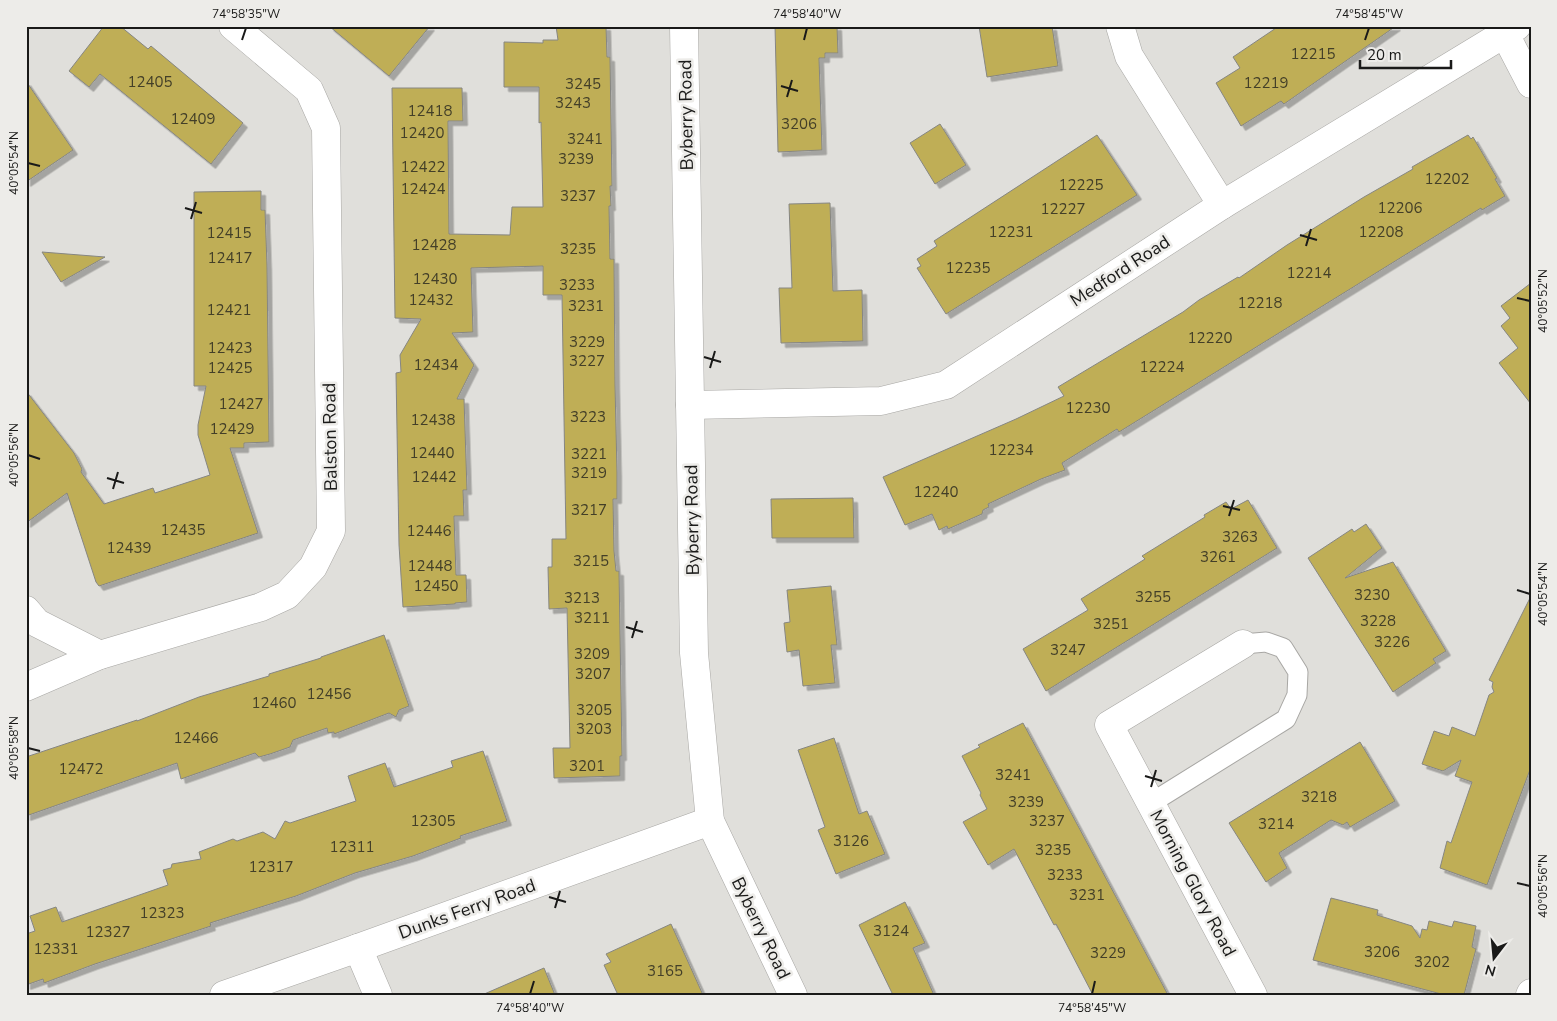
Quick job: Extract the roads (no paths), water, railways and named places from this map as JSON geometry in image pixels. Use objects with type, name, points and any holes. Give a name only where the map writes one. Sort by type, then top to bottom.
[{"type":"street","name":"Balston Road","points":[[26,688],[100,655],[261,607],[287,595],[313,567],[331,531],[326,128],[310,90],[234,26]]},
{"type":"street","name":"Byberry Road","points":[[684,26],[694,653],[710,821],[794,995]]},
{"type":"street","points":[[1120,26],[1129,56],[1222,205]]},
{"type":"street","points":[[1511,30],[1531,84]]},
{"type":"street","name":"Medford Road","points":[[690,405],[881,401],[946,385],[1222,205],[1511,30]]},
{"type":"street","points":[[26,610],[37,623],[100,655]]},
{"type":"street","name":"Morning Glory Road","points":[[1243,644],[1109,725],[1253,995]]},
{"type":"street","name":"Dunks Ferry Road","points":[[224,995],[710,821]]},
{"type":"street","points":[[358,948],[378,995]]},
{"type":"lane","points":[[1151,803],[1286,719],[1297,695],[1298,672],[1283,648],[1266,642],[1243,644]]}]
